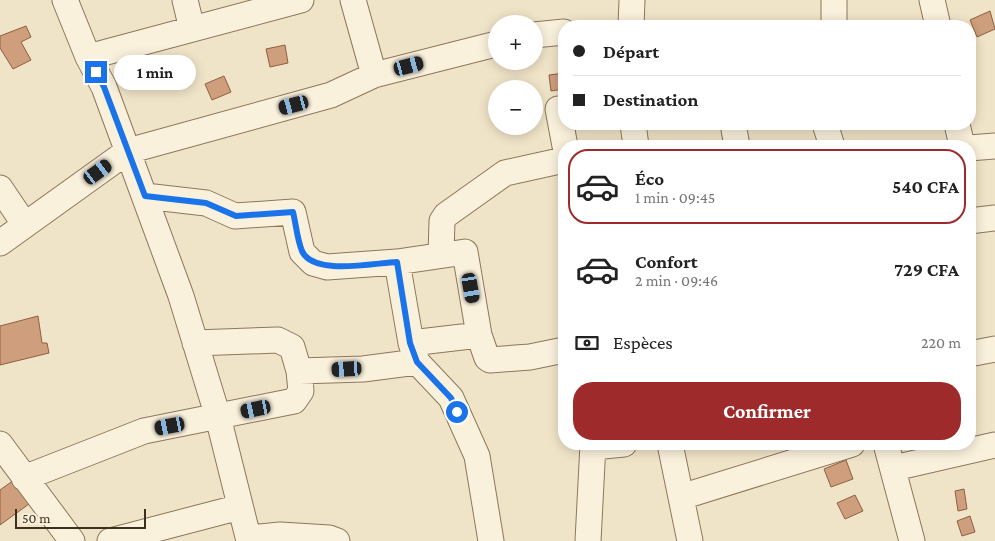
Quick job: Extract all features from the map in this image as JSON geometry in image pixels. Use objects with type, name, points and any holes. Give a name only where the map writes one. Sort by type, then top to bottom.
[{"type":"street","points":[[65,0],[88,57],[104,87],[145,196],[218,417],[249,539],[280,535],[329,538],[337,541]]},
{"type":"street","points":[[185,0],[192,29]]},
{"type":"street","points":[[88,57],[300,0]]},
{"type":"street","points":[[353,0],[374,75]]},
{"type":"street","points":[[627,20],[632,0]]},
{"type":"street","points":[[834,0],[834,20]]},
{"type":"street","points":[[932,0],[937,20]]},
{"type":"street","points":[[543,34],[558,33]]},
{"type":"street","points":[[0,243],[128,151],[331,95],[374,75],[488,46]]},
{"type":"street","points":[[976,147],[995,146]]},
{"type":"street","points":[[441,255],[442,221],[446,215],[505,173],[558,161]]},
{"type":"street","points":[[0,188],[25,225]]},
{"type":"street","points":[[145,196],[206,203],[236,216],[293,212],[302,252],[313,264],[327,267],[397,262],[465,252],[478,335],[487,358],[490,360],[530,357],[558,351]]},
{"type":"street","points":[[976,220],[995,218]]},
{"type":"street","points":[[397,262],[414,352],[451,398],[477,456],[491,541]]},
{"type":"street","points":[[300,372],[363,369],[414,352],[478,335]]},
{"type":"street","points":[[24,478],[144,431],[294,400],[301,391],[300,372],[292,347],[278,340],[195,343]]},
{"type":"street","points":[[976,353],[995,349]]},
{"type":"street","points":[[0,444],[72,541]]},
{"type":"street","points":[[976,449],[995,444]]},
{"type":"street","points":[[588,541],[593,450]]},
{"type":"street","points":[[671,450],[690,541]]},
{"type":"street","points":[[681,497],[833,450]]},
{"type":"street","points":[[888,450],[912,541]]},
{"type":"street","points":[[894,468],[970,450]]},
{"type":"street","points":[[110,541],[240,507]]},
{"type":"building","points":[[990,11],[995,29],[977,37],[976,20],[970,20]]},
{"type":"building","points":[[26,26],[31,37],[21,42],[31,60],[13,69],[0,48],[0,36]]},
{"type":"building","points":[[285,45],[288,63],[270,67],[266,49]]},
{"type":"building","points":[[558,74],[558,90],[551,91],[549,75]]},
{"type":"building","points":[[224,76],[231,92],[212,100],[205,84]]},
{"type":"building","points":[[38,316],[42,343],[47,343],[49,353],[0,365],[0,326]]},
{"type":"building","points":[[846,460],[853,479],[831,487],[824,469]]},
{"type":"building","points":[[14,480],[29,504],[0,525],[0,490]]},
{"type":"building","points":[[964,489],[967,509],[958,511],[955,491]]},
{"type":"building","points":[[855,495],[863,511],[845,519],[837,503]]},
{"type":"building","points":[[970,516],[975,532],[962,536],[957,521]]},
{"type":"route","points":[[96,72],[104,87],[145,196],[206,203],[236,216],[293,212],[302,252],[313,264],[327,267],[397,262],[410,343],[417,362],[451,398],[457,412]]}]
